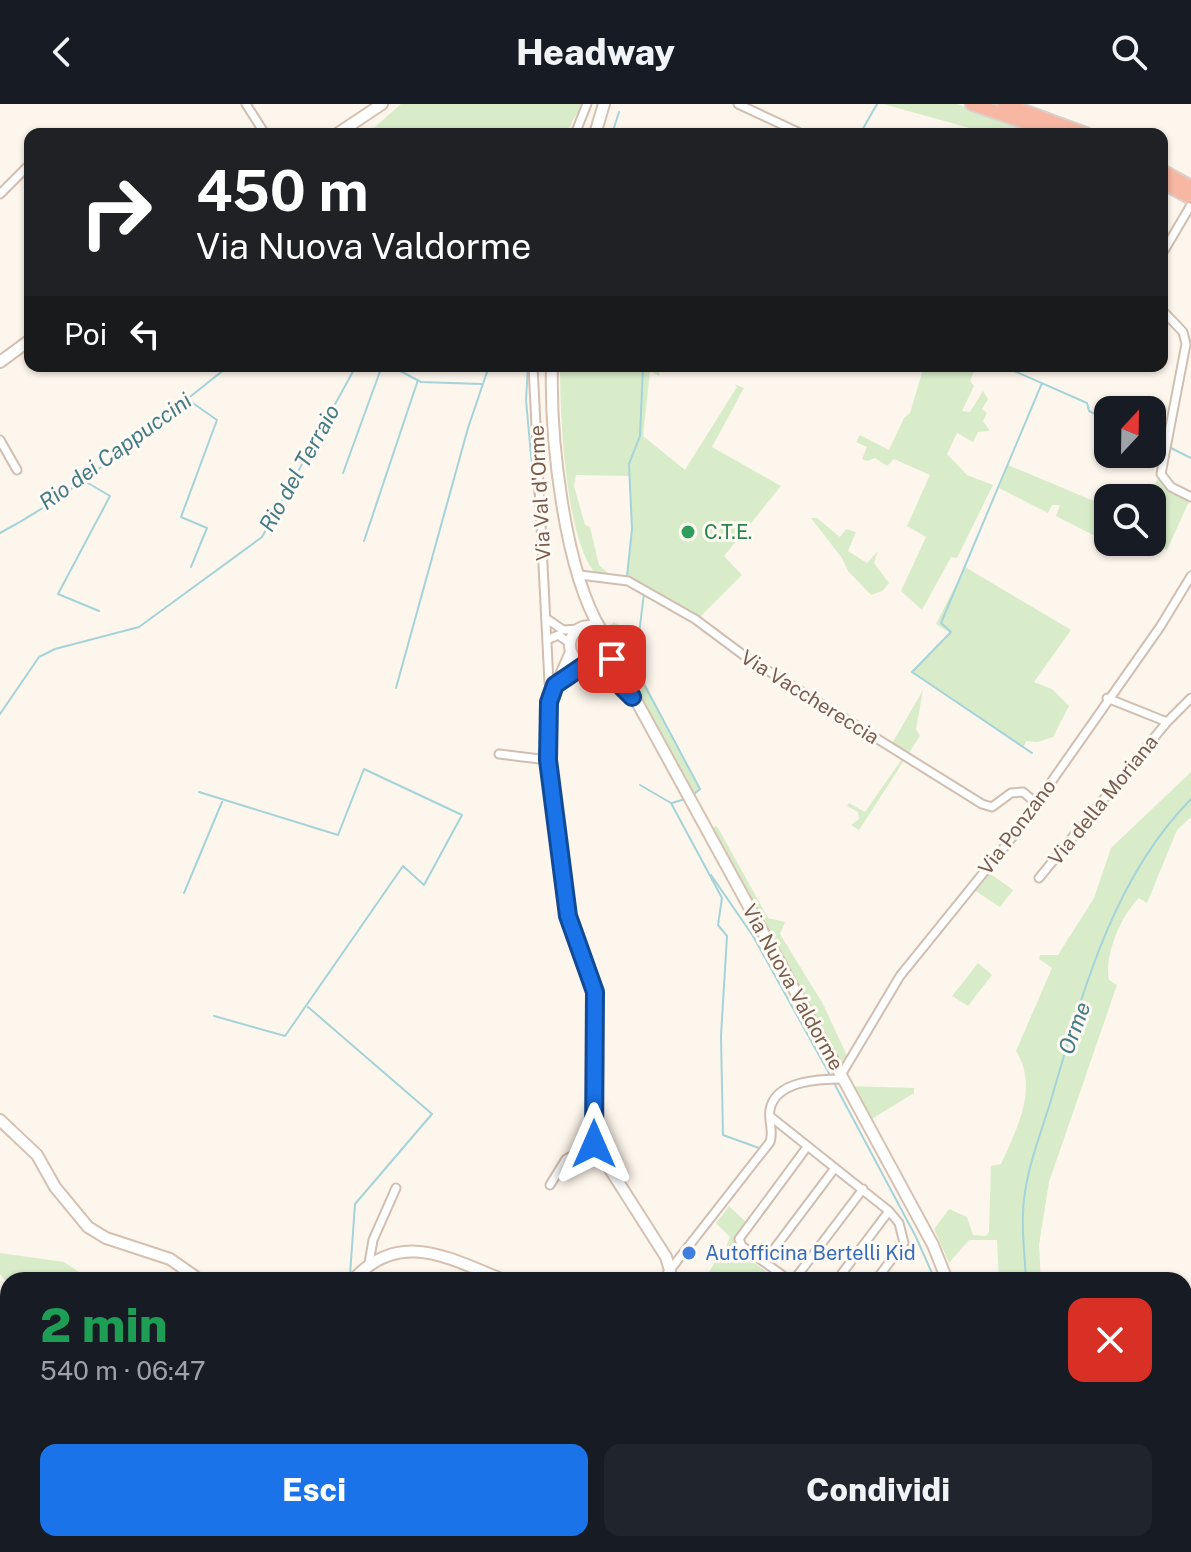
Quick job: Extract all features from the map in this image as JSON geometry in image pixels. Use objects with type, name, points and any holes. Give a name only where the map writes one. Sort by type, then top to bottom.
[{"type":"highway","points":[[972,104],[1042,128]]},
{"type":"highway","points":[[1004,104],[1070,128]]},
{"type":"highway","points":[[1168,174],[1191,187]]},
{"type":"highway","points":[[1168,185],[1191,198]]},
{"type":"street","points":[[246,104],[261,128]]},
{"type":"street","points":[[346,128],[382,104]]},
{"type":"street","points":[[577,128],[587,104]]},
{"type":"street","points":[[597,128],[604,104]]},
{"type":"street","points":[[738,104],[789,128]]},
{"type":"street","points":[[0,194],[24,170]]},
{"type":"street","points":[[1168,244],[1191,205]]},
{"type":"street","points":[[1168,316],[1183,332],[1186,344],[1161,474],[1171,487],[1191,497]]},
{"type":"street","points":[[0,362],[24,344]]},
{"type":"street","name":"Via Val d'Orme","points":[[533,372],[552,684],[548,760],[568,916],[595,992],[594,1144]]},
{"type":"street","name":"Via Nuova Valdorme","points":[[552,372],[561,493],[585,594],[608,649],[933,1245],[944,1272]]},
{"type":"street","points":[[0,440],[17,470]]},
{"type":"street","name":"Via Vacchereccia","points":[[580,575],[628,581],[695,619],[746,657],[982,804],[992,807],[1011,793],[1023,792],[1035,802]]},
{"type":"street","name":"Via Ponzano","points":[[842,1077],[900,976],[1014,835],[1107,698],[1160,627],[1191,576]]},
{"type":"street","name":"Via Nuova Valdorme","points":[[585,594],[580,628],[570,648],[588,664],[618,680],[632,697]]},
{"type":"street","points":[[547,619],[563,630],[591,626],[601,630]]},
{"type":"street","points":[[547,640],[558,635],[570,648]]},
{"type":"street","name":"Via Val d'Orme","points":[[552,684],[570,648]]},
{"type":"street","points":[[552,684],[604,658],[608,649]]},
{"type":"street","name":"Via della Moriana","points":[[1107,698],[1167,722]]},
{"type":"street","name":"Via della Moriana","points":[[1039,878],[1167,722],[1191,698]]},
{"type":"street","points":[[499,754],[548,760]]},
{"type":"street","points":[[671,1272],[770,1142],[773,1130],[771,1113],[779,1094],[793,1086],[818,1079],[842,1077]]},
{"type":"street","points":[[771,1113],[807,1147],[889,1211],[899,1223],[904,1243],[882,1272]]},
{"type":"street","points":[[0,1120],[37,1155],[55,1187],[88,1227],[106,1238],[170,1259],[189,1272]]},
{"type":"street","points":[[550,1185],[566,1159],[594,1144],[666,1257],[668,1272]]},
{"type":"street","points":[[781,1272],[742,1246],[739,1239],[807,1147]]},
{"type":"street","points":[[765,1261],[835,1168]]},
{"type":"street","points":[[369,1263],[373,1240],[396,1188]]},
{"type":"street","points":[[798,1272],[863,1189]]},
{"type":"street","points":[[843,1272],[889,1211]]},
{"type":"street","points":[[361,1272],[384,1254],[422,1252],[481,1272]]},
{"type":"green space","points":[[401,104],[583,104],[569,128],[374,128]]},
{"type":"green space","points":[[883,104],[957,104],[1030,128],[969,128]]},
{"type":"green space","points":[[560,372],[650,372],[643,436],[685,470],[737,387],[734,384],[744,388],[712,447],[781,486],[724,556],[742,575],[700,617],[695,619],[627,578],[632,529],[629,476],[576,475],[574,486],[585,525],[590,527],[599,565],[609,574],[594,572],[576,531],[570,503]]},
{"type":"green space","points":[[922,372],[974,372],[970,381],[974,386],[962,411],[970,412],[983,391],[988,399],[982,409],[987,413],[983,421],[990,431],[978,432],[973,442],[957,433],[947,454],[967,475],[993,485],[957,558],[951,557],[922,610],[901,591],[926,537],[907,526],[930,475],[894,459],[887,466],[875,458],[862,459],[867,447],[856,442],[860,435],[889,450],[904,418],[910,413]]},
{"type":"green space","points":[[1008,465],[1094,501],[1094,536],[1056,516],[1060,505],[1052,505],[1048,513],[999,488]]},
{"type":"green space","points":[[1161,474],[1164,481],[1191,497],[1167,550],[1166,484],[1155,484]]},
{"type":"green space","points":[[811,518],[817,518],[840,537],[846,529],[856,532],[848,551],[867,563],[878,551],[874,563],[889,583],[882,591],[871,595],[848,571],[842,558]]},
{"type":"green space","points":[[965,567],[1071,630],[1034,682],[1052,689],[1069,706],[1053,737],[1038,742],[1026,741],[1024,747],[912,672],[950,633],[936,624]]},
{"type":"green space","points":[[614,622],[621,626],[626,639],[637,641],[635,667],[700,789],[693,795],[638,692],[620,666],[615,638],[607,628]]},
{"type":"green space","points":[[589,630],[600,634],[604,645],[600,656],[589,660],[578,656],[574,645],[578,634]]},
{"type":"green space","points":[[923,690],[916,729],[920,736],[859,830],[851,825],[859,819],[858,812],[847,806],[849,803],[865,812],[904,756],[890,747]]},
{"type":"green space","points":[[1191,772],[1191,817],[1177,830],[1147,903],[1139,898],[1132,905],[1120,925],[1112,948],[1109,980],[1117,985],[1049,1182],[1039,1245],[1041,1272],[999,1272],[997,1240],[969,1240],[949,1263],[934,1229],[949,1209],[967,1217],[973,1235],[986,1236],[989,1232],[991,1166],[1001,1164],[1019,1122],[1026,1093],[1023,1065],[1016,1051],[1052,968],[1039,959],[1040,955],[1058,955],[1094,898],[1111,848]]},
{"type":"green space","points":[[717,826],[768,918],[785,922],[780,934],[823,1004],[848,1058],[843,1063],[838,1059],[711,828]]},
{"type":"green space","points":[[985,870],[1013,890],[1000,907],[971,888]]},
{"type":"green space","points":[[978,963],[992,975],[968,1006],[952,996]]},
{"type":"green space","points":[[847,1086],[914,1088],[914,1093],[867,1122]]},
{"type":"green space","points":[[729,1206],[748,1224],[738,1250],[767,1272],[709,1272],[717,1259],[720,1262],[730,1237],[716,1223]]},
{"type":"green space","points":[[0,1253],[64,1262],[79,1272],[0,1272]]},
{"type":"waterway","points":[[863,128],[877,104]]},
{"type":"waterway","points":[[614,128],[619,112]]},
{"type":"waterway","name":"Rio dei Cappuccini","points":[[0,533],[31,516],[89,476],[221,372]]},
{"type":"waterway","name":"Rio del Terraio","points":[[0,714],[39,657],[55,649],[139,627],[262,537],[353,372]]},
{"type":"waterway","points":[[343,473],[380,372]]},
{"type":"waterway","points":[[402,372],[421,382],[481,384]]},
{"type":"waterway","points":[[396,688],[468,428],[487,372]]},
{"type":"waterway","points":[[528,372],[526,400],[538,532]]},
{"type":"waterway","points":[[627,576],[632,529],[629,464],[640,436],[643,372]]},
{"type":"waterway","name":"Rio dei Cappuccini","points":[[1017,372],[1087,403],[1089,411],[1094,413]]},
{"type":"waterway","points":[[364,541],[418,380]]},
{"type":"waterway","points":[[1032,753],[912,672],[951,632],[941,623],[1042,383]]},
{"type":"waterway","points":[[187,399],[217,420],[181,517],[207,528],[191,567]]},
{"type":"waterway","name":"Rio dei Cappuccini","points":[[1169,447],[1191,458]]},
{"type":"waterway","points":[[83,480],[110,496],[58,594],[99,611]]},
{"type":"waterway","points":[[644,593],[635,667],[700,789],[694,794]]},
{"type":"waterway","points":[[545,700],[546,682]]},
{"type":"waterway","points":[[199,792],[338,835],[364,769],[462,815],[424,885],[403,866],[285,1036],[214,1016]]},
{"type":"waterway","points":[[543,771],[561,916]]},
{"type":"waterway","points":[[640,785],[671,803],[722,898],[718,925],[727,936],[721,1036],[723,1135],[759,1148]]},
{"type":"waterway","points":[[672,803],[685,799]]},
{"type":"waterway","name":"Orme","points":[[1026,1272],[1023,1221],[1026,1184],[1088,980],[1120,902],[1140,865],[1191,799]]},
{"type":"waterway","points":[[184,893],[222,802]]},
{"type":"waterway","points":[[711,875],[753,936],[830,1075]]},
{"type":"waterway","points":[[565,926],[573,949]]},
{"type":"waterway","points":[[308,1007],[432,1114],[355,1204],[350,1272]]},
{"type":"waterway","points":[[834,1083],[931,1272]]},
{"type":"place","name":"C.T.E.","points":[[688,532]]},
{"type":"place","name":"Autofficina Bertelli Kid","points":[[689,1253]]},
{"type":"route","points":[[594,1144],[595,992],[568,916],[548,760],[548,718],[555,685],[568,673],[586,664],[600,668],[618,680],[632,697],[612,659]]}]
